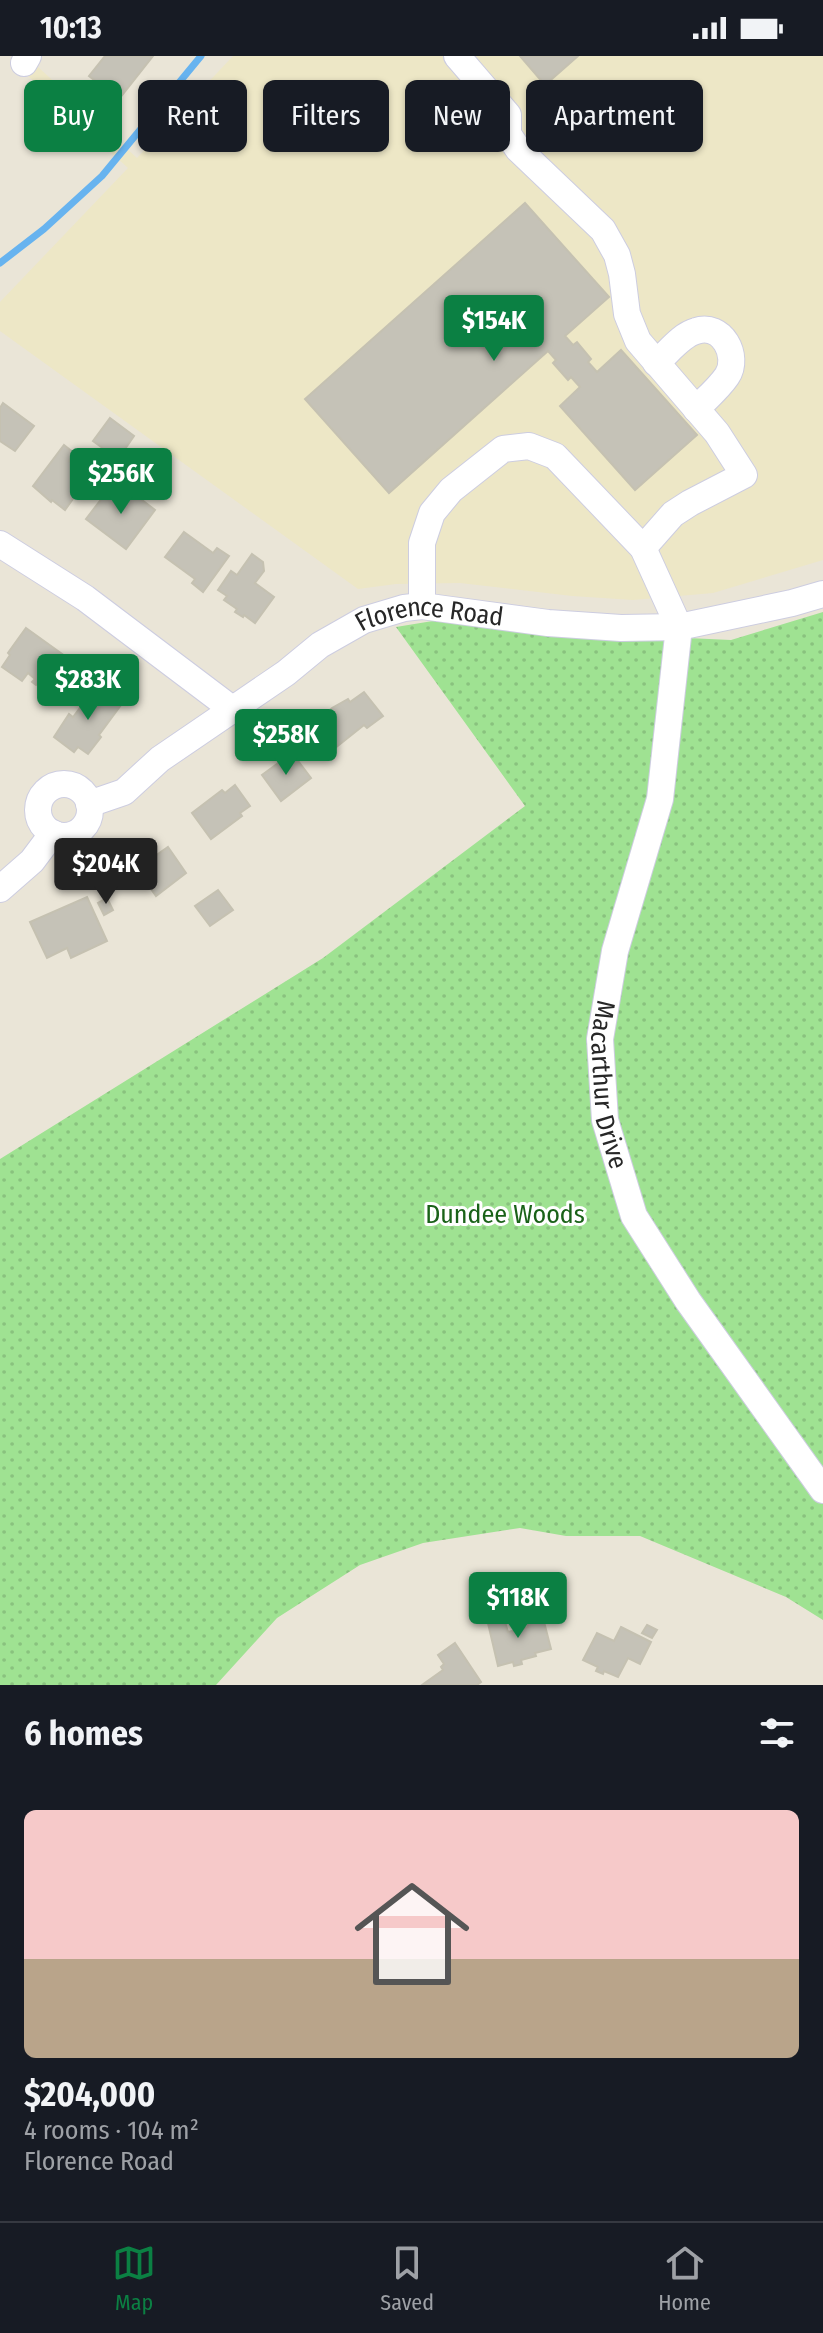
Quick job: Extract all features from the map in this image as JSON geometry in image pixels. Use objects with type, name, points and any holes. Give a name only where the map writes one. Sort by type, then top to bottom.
[{"type":"street","points":[[457,56],[508,115],[508,134],[518,149],[611,241],[622,274],[632,331],[717,433],[744,475],[673,514],[643,548]]},
{"type":"street","points":[[656,363],[694,331],[704,329],[716,332],[724,339],[733,359],[728,374],[696,409]]},
{"type":"street","points":[[422,606],[422,543],[432,513],[451,490],[503,449],[529,446],[555,456],[643,548],[679,627]]},
{"type":"street","points":[[0,544],[85,598],[232,709]]},
{"type":"street","name":"Florence Road","points":[[89,804],[124,792],[160,759],[286,673],[320,645],[364,620],[404,608],[422,606],[548,623],[621,628],[679,627],[823,594]]},
{"type":"street","name":"Macarthur Drive","points":[[679,627],[660,799],[615,951],[600,1039],[605,1120],[634,1216],[688,1301],[823,1490]]},
{"type":"street","points":[[62,783],[72,785],[85,794],[89,819],[80,830],[67,836],[53,833],[41,823],[38,802],[47,789],[62,783]]},
{"type":"street","points":[[0,889],[32,861],[53,833]]},
{"type":"shaded area","points":[[233,56],[823,56],[823,560],[713,593],[633,600],[460,583],[396,584],[358,589],[0,331],[0,302],[128,168],[111,152],[122,152],[122,144],[137,158],[143,152],[247,152],[247,80],[210,80]]},
{"type":"shaded area","points":[[37,66],[52,80],[32,80],[28,76]]},
{"type":"green space","name":"Dundee Woods","points":[[823,612],[823,1620],[786,1597],[640,1536],[566,1536],[520,1528],[423,1543],[360,1565],[277,1618],[216,1685],[0,1685],[0,1159],[323,958],[525,806],[396,627],[451,618],[622,635],[731,640]]},
{"type":"building","points":[[105,56],[153,56],[122,95],[122,80],[94,80],[89,76]]},
{"type":"building","points":[[520,56],[578,56],[551,80],[541,80]]},
{"type":"building","points":[[525,203],[609,297],[565,336],[573,345],[577,342],[597,372],[621,350],[697,435],[635,490],[560,406],[580,387],[571,377],[568,380],[553,363],[556,360],[548,351],[389,493],[305,399]]},
{"type":"building","points":[[3,403],[34,426],[15,451],[0,441],[0,408]]},
{"type":"building","points":[[110,418],[134,436],[118,459],[93,441]]},
{"type":"building","points":[[64,445],[74,453],[69,461],[90,475],[65,510],[33,486]]},
{"type":"building","points":[[125,487],[155,510],[126,549],[86,519],[109,489],[118,495]]},
{"type":"building","points":[[184,532],[213,553],[217,548],[229,556],[203,592],[192,583],[195,579],[165,557]]},
{"type":"building","points":[[252,554],[263,562],[264,571],[255,583],[274,597],[255,623],[235,612],[237,609],[224,600],[227,596],[218,590],[231,571],[237,575]]},
{"type":"building","points":[[26,628],[69,659],[47,687],[39,682],[36,685],[32,682],[35,679],[28,673],[22,681],[2,667]]},
{"type":"building","points":[[96,687],[121,705],[88,754],[78,747],[74,752],[54,737],[69,714],[73,717]]},
{"type":"building","points":[[364,692],[383,716],[367,728],[364,725],[330,752],[311,726],[332,708],[348,699],[350,702]]},
{"type":"building","points":[[292,753],[311,778],[281,801],[262,775]]},
{"type":"building","points":[[235,785],[250,806],[240,813],[242,816],[211,839],[192,813],[222,790],[225,793]]},
{"type":"building","points":[[168,847],[186,873],[156,896],[137,869]]},
{"type":"building","points":[[218,890],[233,910],[210,926],[195,906]]},
{"type":"building","points":[[87,897],[107,941],[71,958],[67,948],[47,958],[30,922]]},
{"type":"building","points":[[107,898],[113,910],[104,915],[98,903]]},
{"type":"building","points":[[542,1614],[551,1649],[521,1660],[522,1664],[514,1666],[513,1662],[498,1666],[487,1619],[503,1615],[508,1632],[528,1627],[526,1618]]},
{"type":"building","points":[[647,1625],[657,1630],[652,1638],[642,1633]]},
{"type":"building","points":[[621,1627],[651,1642],[640,1664],[628,1658],[618,1677],[596,1671],[598,1667],[583,1660],[597,1633],[614,1641]]},
{"type":"building","points":[[455,1643],[481,1682],[477,1685],[422,1685],[443,1670],[441,1667],[444,1664],[438,1655]]},
{"type":"waterway","points":[[0,263],[44,229],[102,176],[201,56]]}]
